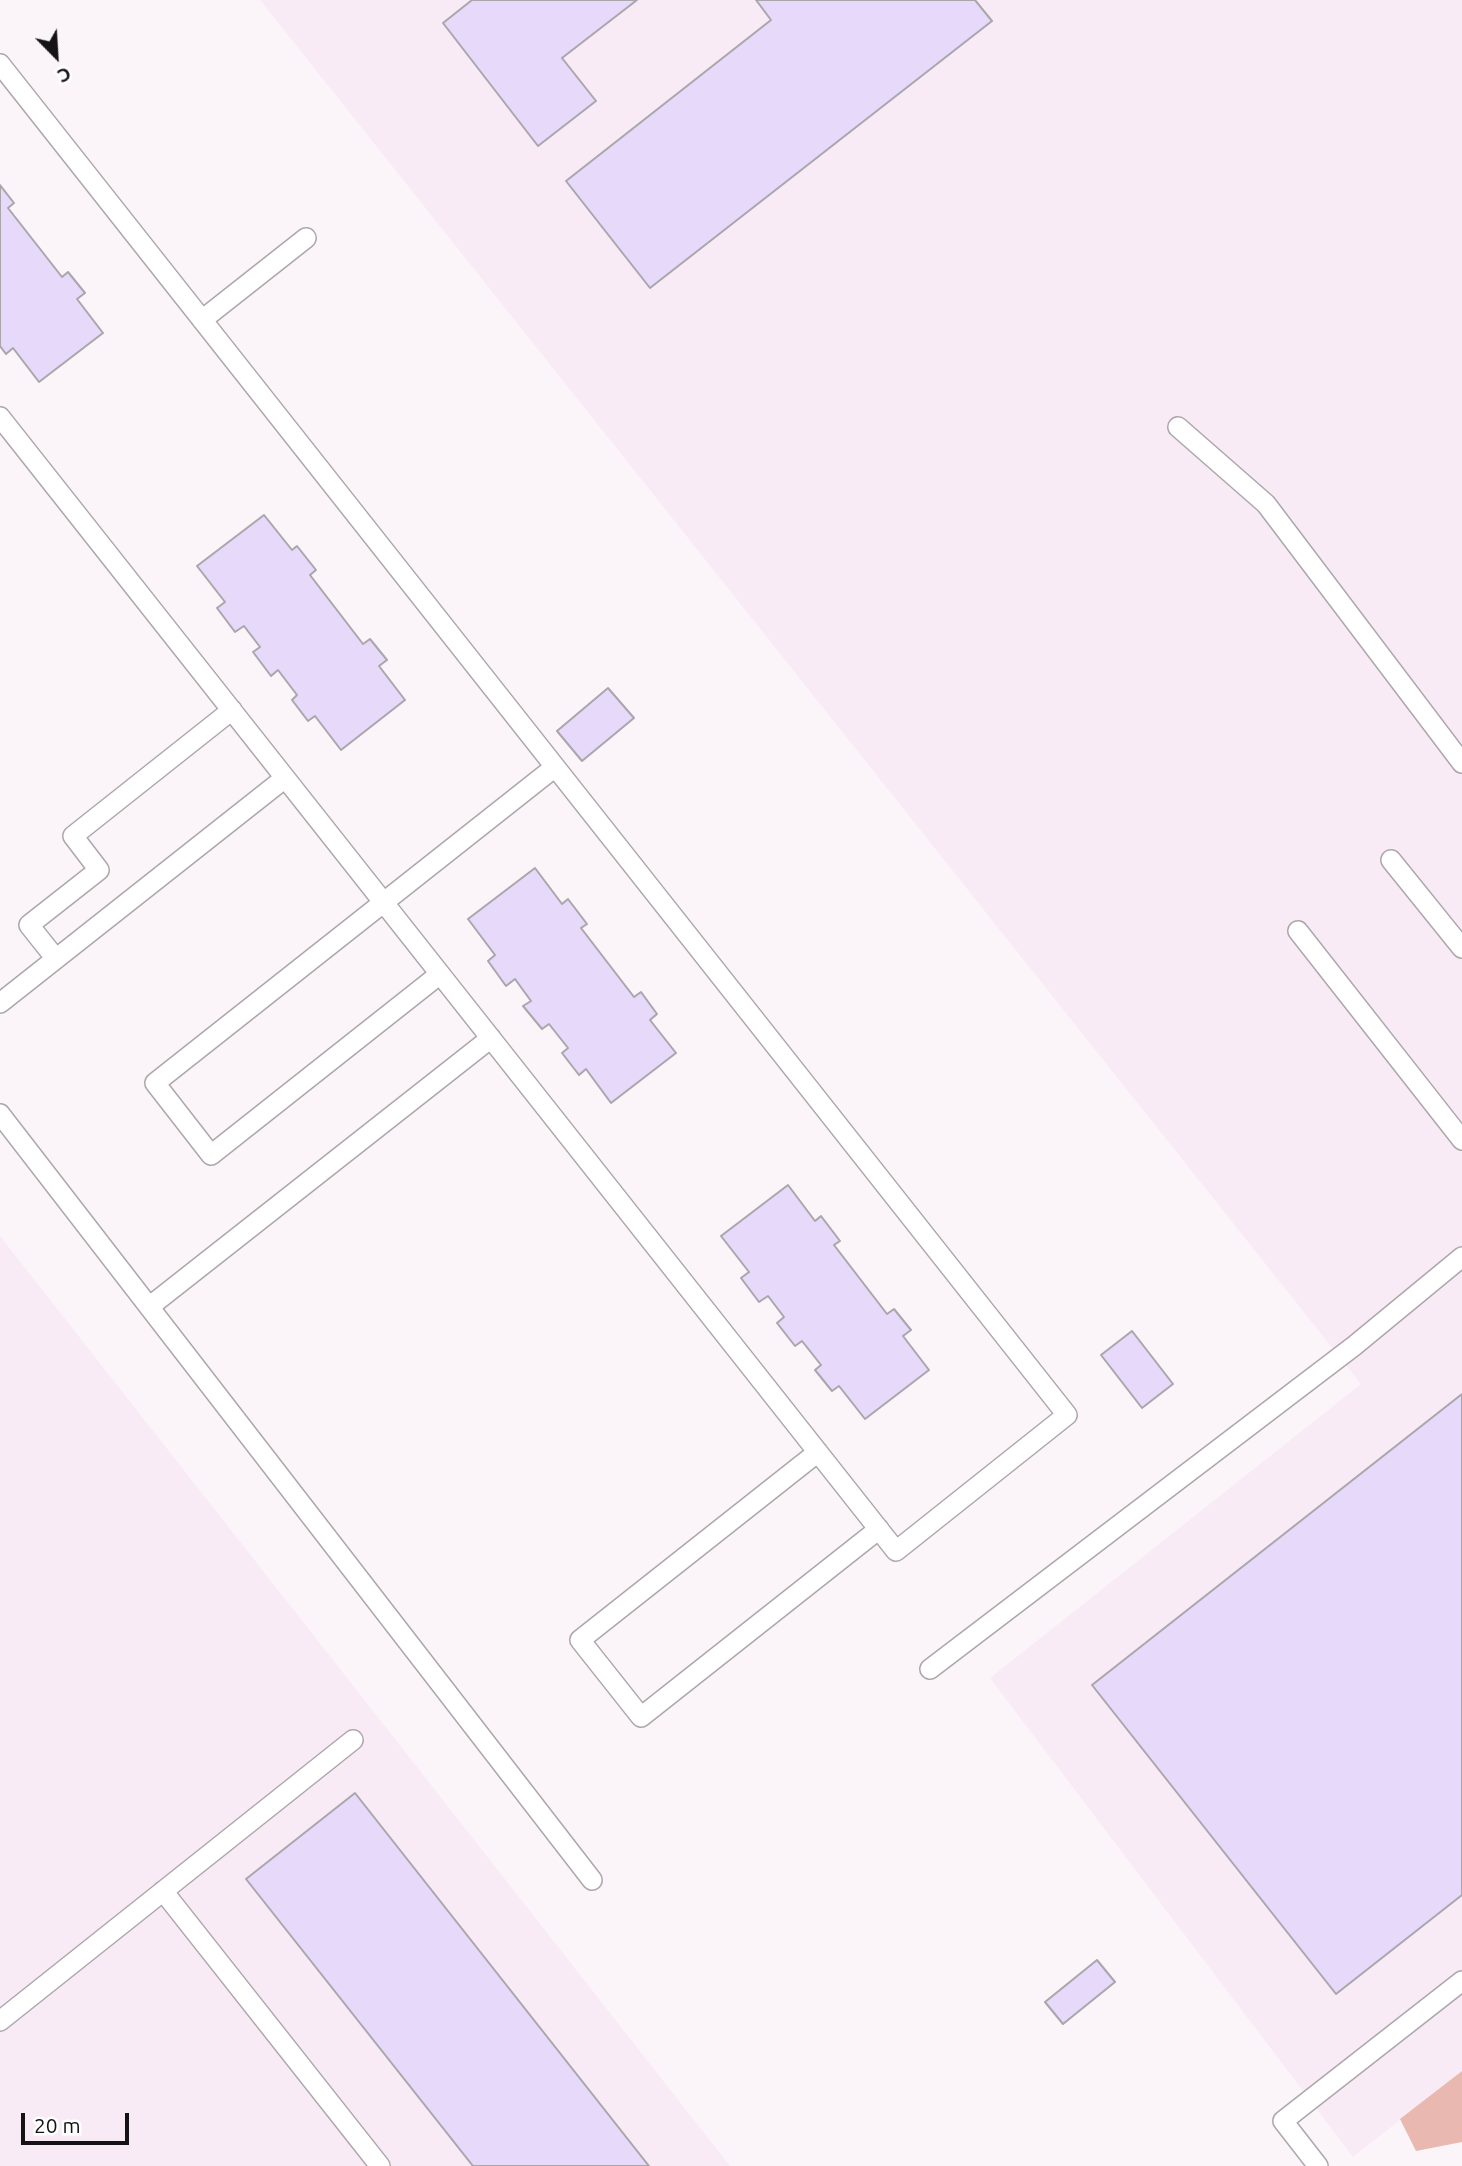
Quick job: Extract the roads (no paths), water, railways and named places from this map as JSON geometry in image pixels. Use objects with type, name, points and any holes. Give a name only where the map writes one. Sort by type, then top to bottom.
[{"type":"lane","points":[[0,64],[1068,1415],[896,1551],[0,417]]},
{"type":"lane","points":[[202,320],[306,238]]},
{"type":"lane","points":[[1178,427],[1266,504],[1462,763]]},
{"type":"lane","points":[[56,959],[29,925],[99,870],[73,836],[232,710]]},
{"type":"lane","points":[[440,974],[211,1155],[155,1083],[555,767]]},
{"type":"lane","points":[[0,1003],[285,778]]},
{"type":"lane","points":[[1391,860],[1462,948]]},
{"type":"lane","points":[[1298,931],[1462,1140]]},
{"type":"lane","points":[[149,1307],[491,1038]]},
{"type":"lane","points":[[0,1114],[592,1880]]},
{"type":"lane","points":[[930,1669],[1354,1346],[1462,1257]]},
{"type":"lane","points":[[818,1452],[580,1640],[641,1717],[879,1529]]},
{"type":"lane","points":[[0,2021],[353,1740]]},
{"type":"lane","points":[[163,1891],[380,2166]]},
{"type":"lane","points":[[1318,2166],[1283,2121],[1462,1981]]}]
